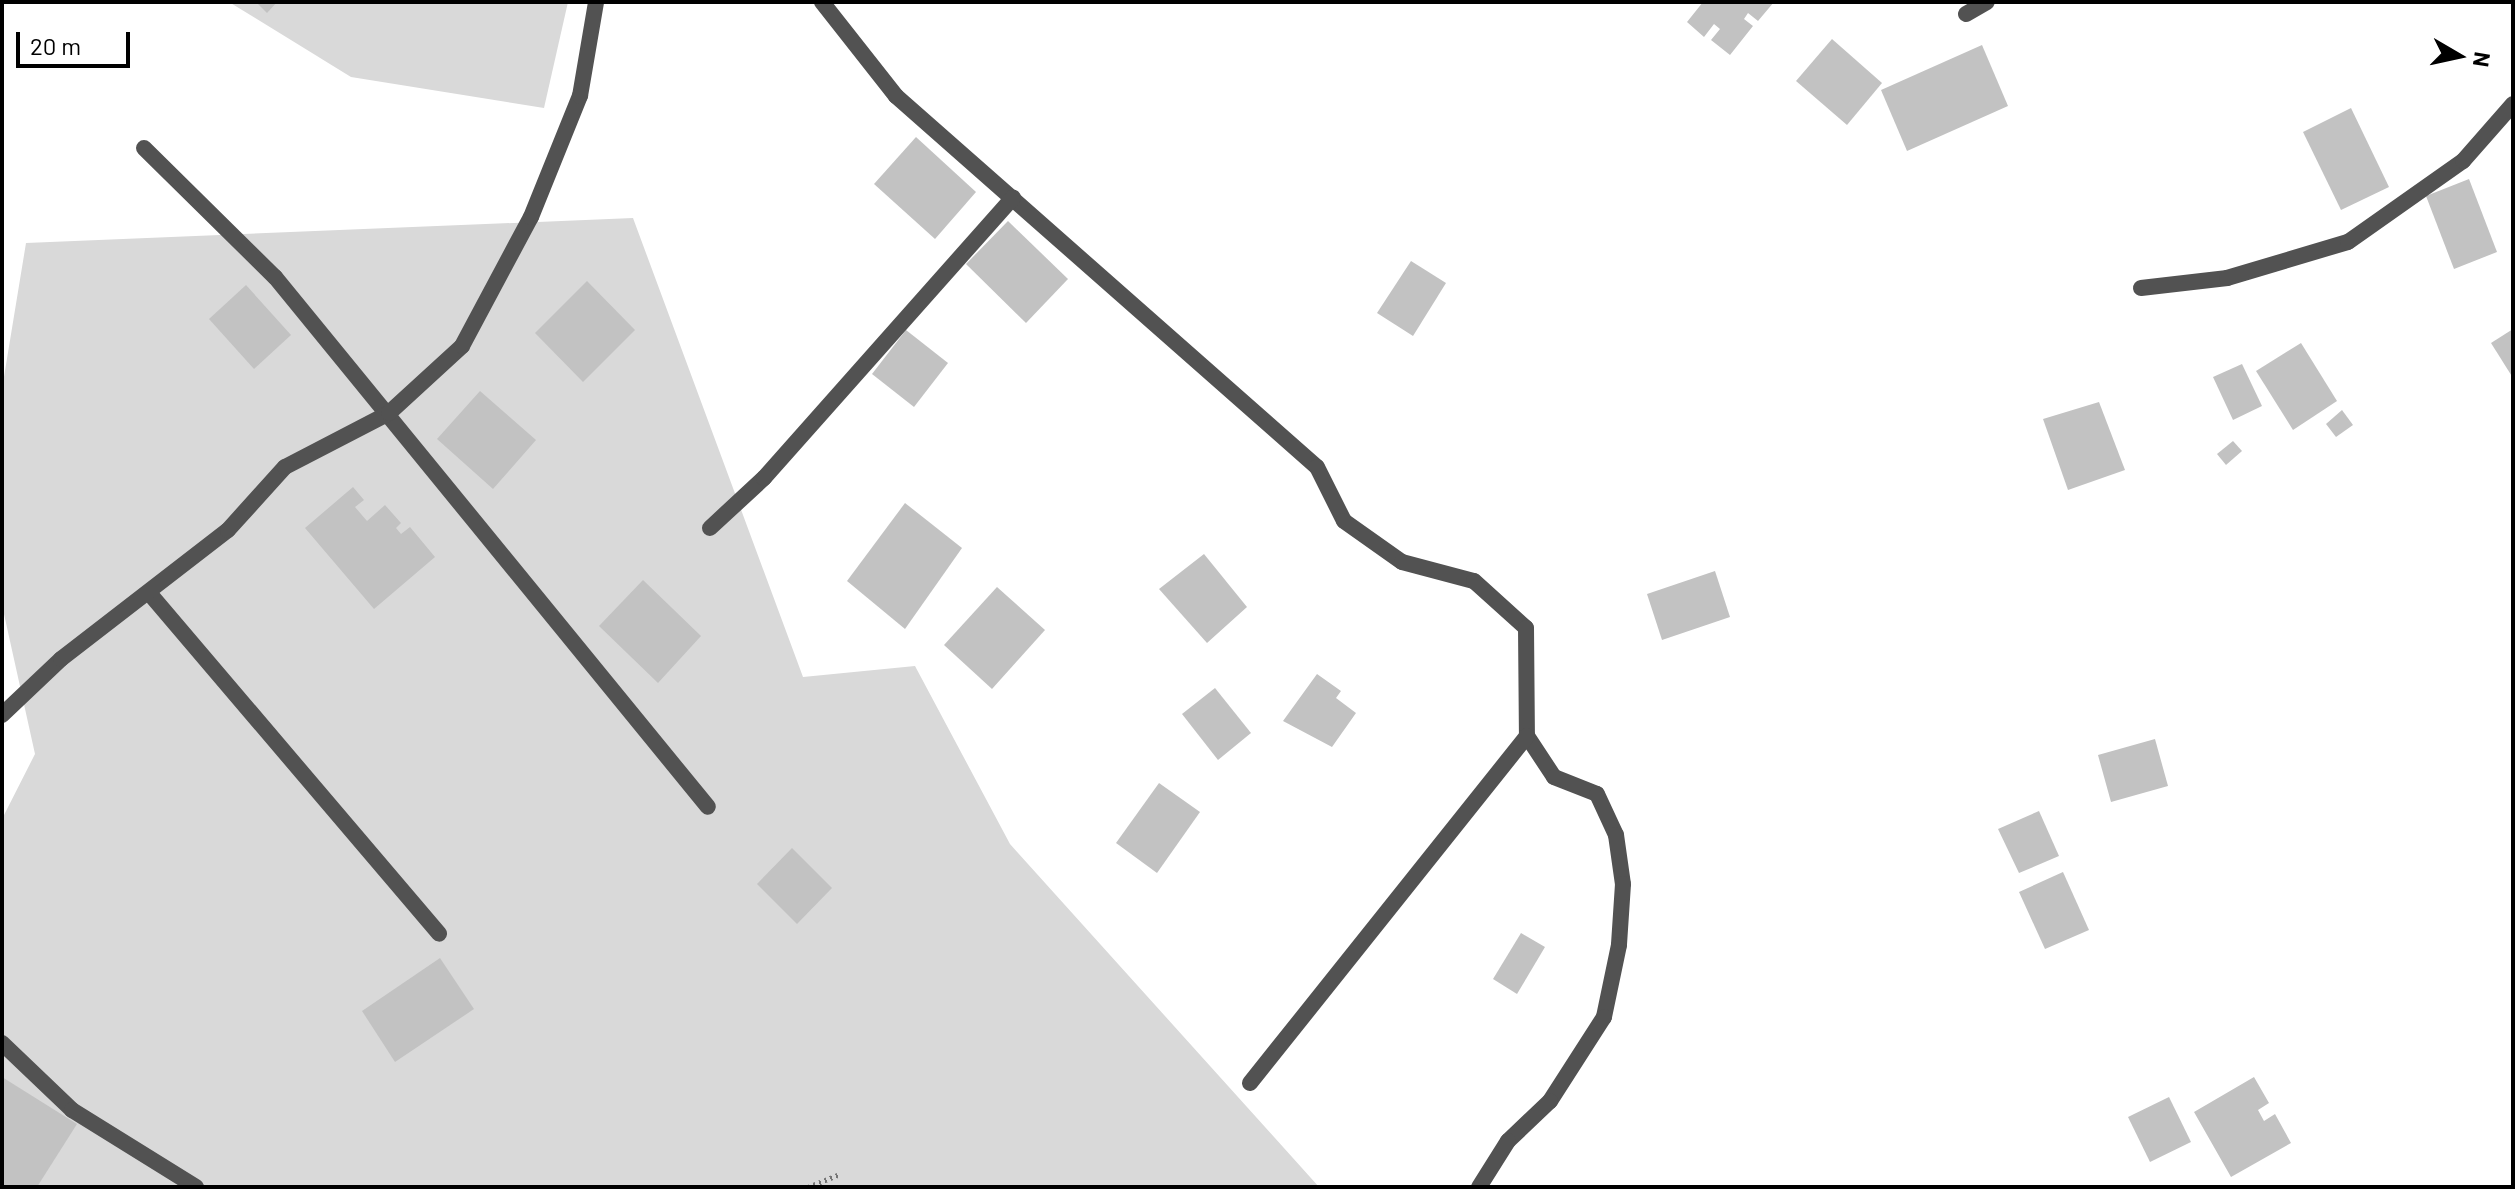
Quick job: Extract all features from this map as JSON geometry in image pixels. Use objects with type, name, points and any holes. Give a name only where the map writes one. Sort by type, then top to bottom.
[{"type":"street","points":[[2,715],[61,659],[150,594],[228,530],[285,467],[389,413],[462,346],[531,217],[580,96],[596,2]]},
{"type":"street","points":[[822,2],[896,96],[1317,467],[1344,521],[1402,562],[1474,581],[1526,628],[1527,736],[1554,777],[1597,794],[1616,835],[1623,884],[1619,945],[1604,1017],[1550,1101],[1508,1141],[1479,1187]]},
{"type":"street","points":[[1966,14],[1987,2]]},
{"type":"street","points":[[2141,288],[2227,278],[2348,242],[2463,161],[2513,104]]},
{"type":"street","points":[[144,148],[275,277],[708,807]]},
{"type":"street","points":[[710,528],[764,478],[1013,198]]},
{"type":"street","points":[[150,594],[439,934]]},
{"type":"street","points":[[1250,1083],[1527,736]]},
{"type":"street","points":[[2,1043],[72,1110],[196,1187]]},
{"type":"path","points":[[808,1187],[841,1174]]},
{"type":"shaded area","points":[[229,2],[568,2],[544,108],[351,77]]},
{"type":"shaded area","points":[[633,218],[803,677],[915,666],[1010,844],[1319,1187],[2,1187],[2,819],[35,754],[2,605],[2,389],[26,243]]},
{"type":"building","points":[[256,2],[277,2],[267,13]]},
{"type":"building","points":[[1703,2],[1774,2],[1758,21],[1748,13],[1744,19],[1753,26],[1730,55],[1711,40],[1720,29],[1714,24],[1704,37],[1687,22]]},
{"type":"building","points":[[1832,39],[1882,83],[1847,125],[1796,81]]},
{"type":"building","points":[[1982,45],[2008,106],[1907,151],[1881,90]]},
{"type":"building","points":[[2351,108],[2389,187],[2341,210],[2303,132]]},
{"type":"building","points":[[916,137],[976,192],[935,239],[874,184]]},
{"type":"building","points":[[2469,179],[2497,252],[2454,269],[2426,196]]},
{"type":"building","points":[[1008,221],[1068,279],[1026,323],[966,264]]},
{"type":"building","points":[[1411,261],[1446,283],[1413,336],[1377,313]]},
{"type":"building","points":[[587,281],[635,330],[583,382],[535,333]]},
{"type":"building","points":[[246,285],[291,335],[254,369],[209,319]]},
{"type":"building","points":[[2513,329],[2513,378],[2491,343]]},
{"type":"building","points":[[906,330],[948,363],[914,407],[872,374]]},
{"type":"building","points":[[2301,343],[2337,401],[2293,430],[2256,371]]},
{"type":"building","points":[[2242,364],[2262,406],[2233,420],[2213,377]]},
{"type":"building","points":[[480,391],[536,440],[493,489],[437,439]]},
{"type":"building","points":[[2099,402],[2125,470],[2068,490],[2043,419]]},
{"type":"building","points":[[2342,410],[2353,425],[2336,437],[2326,424]]},
{"type":"building","points":[[2233,441],[2242,451],[2226,465],[2217,454]]},
{"type":"building","points":[[353,487],[364,500],[355,507],[367,521],[385,505],[401,523],[396,528],[401,534],[410,527],[435,557],[374,609],[305,528]]},
{"type":"building","points":[[905,503],[962,548],[905,629],[847,581]]},
{"type":"building","points":[[1204,554],[1247,607],[1207,643],[1159,589]]},
{"type":"building","points":[[1715,571],[1730,617],[1662,640],[1647,594]]},
{"type":"building","points":[[643,580],[701,636],[658,683],[599,626]]},
{"type":"building","points":[[997,587],[1045,630],[992,689],[944,645]]},
{"type":"building","points":[[1317,674],[1341,691],[1336,698],[1356,713],[1332,747],[1283,721]]},
{"type":"building","points":[[1215,688],[1251,733],[1218,760],[1182,714]]},
{"type":"building","points":[[2155,739],[2168,786],[2111,802],[2098,755]]},
{"type":"building","points":[[1159,783],[1200,812],[1157,873],[1116,843]]},
{"type":"building","points":[[2039,811],[2059,856],[2019,873],[1998,829]]},
{"type":"building","points":[[792,848],[832,888],[797,924],[757,884]]},
{"type":"building","points":[[2063,872],[2089,930],[2045,949],[2019,892]]},
{"type":"building","points":[[1521,933],[1545,947],[1517,994],[1493,979]]},
{"type":"building","points":[[440,958],[474,1009],[395,1062],[362,1011]]},
{"type":"building","points":[[2,1077],[77,1124],[37,1187],[2,1187]]},
{"type":"building","points":[[2254,1077],[2269,1103],[2258,1110],[2264,1121],[2275,1114],[2291,1143],[2231,1177],[2194,1112]]},
{"type":"building","points":[[2169,1097],[2191,1142],[2150,1162],[2128,1117]]}]
